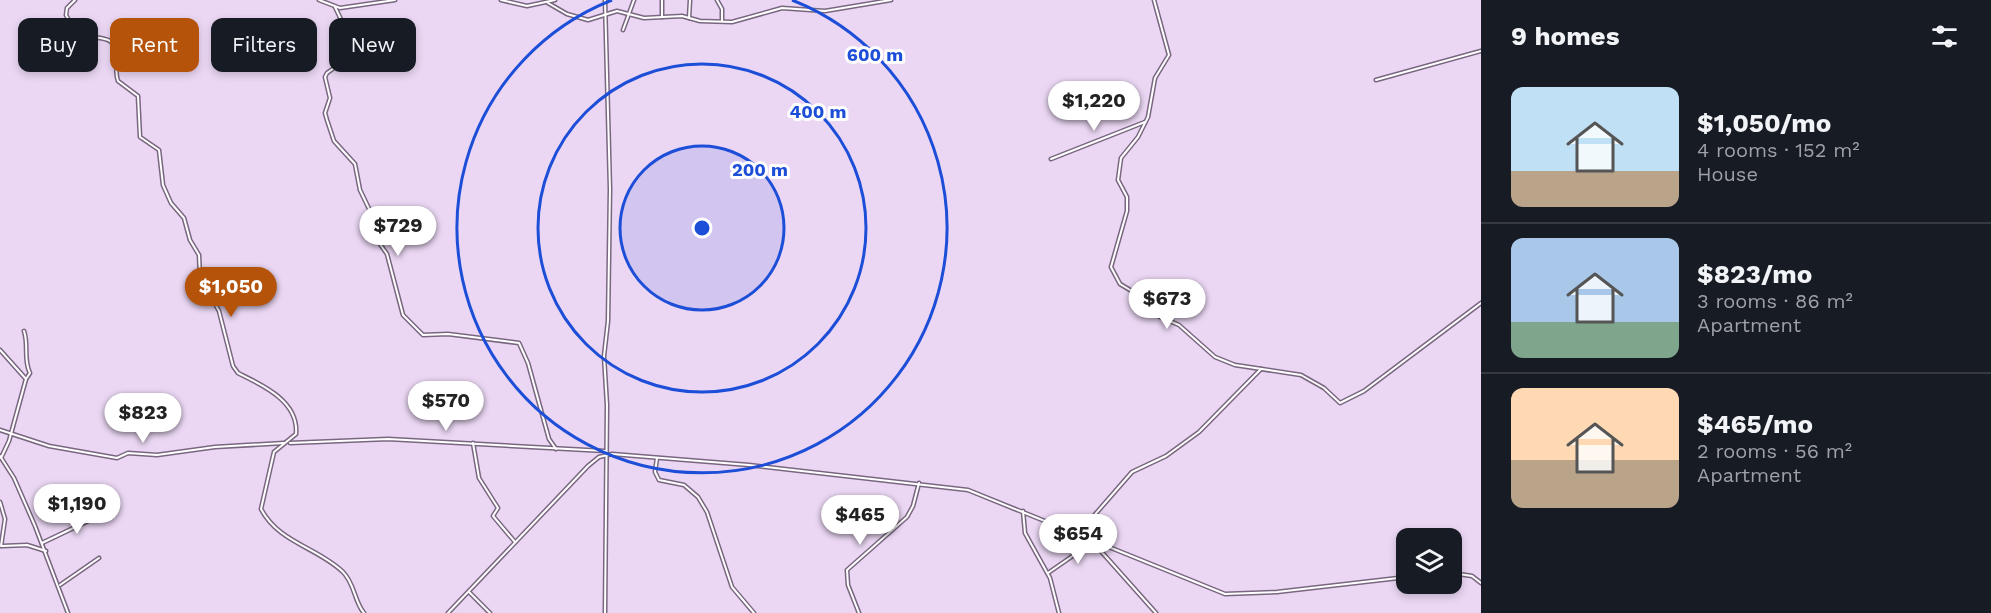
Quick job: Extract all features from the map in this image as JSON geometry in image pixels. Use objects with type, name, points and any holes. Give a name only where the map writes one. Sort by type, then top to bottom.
[{"type":"street","points":[[75,0],[67,8],[66,15],[73,28],[88,37],[106,39],[112,43],[116,52],[118,81],[138,96],[141,137],[159,150],[165,188],[171,203],[184,218],[190,240],[199,255],[200,276],[219,311],[233,366],[238,373],[283,400],[290,408],[296,432],[287,443],[274,452],[261,509],[281,535],[343,572],[354,589],[359,607],[364,613]]},
{"type":"street","points":[[319,0],[335,7],[395,0]]},
{"type":"street","points":[[501,0],[527,6],[555,0]]},
{"type":"street","points":[[604,0],[610,189],[608,321],[604,356],[607,405],[605,613]]},
{"type":"street","points":[[623,30],[631,15],[634,0]]},
{"type":"street","points":[[662,0],[662,17]]},
{"type":"street","points":[[689,18],[690,0]]},
{"type":"street","points":[[717,0],[722,11],[722,21]]},
{"type":"street","points":[[548,3],[567,14],[586,20],[617,11],[644,18],[689,18],[736,22],[785,8],[825,11],[891,0]]},
{"type":"street","points":[[1154,0],[1169,54],[1155,78],[1151,107],[1145,122],[1138,137],[1121,158],[1118,180],[1127,197],[1127,211],[1111,263],[1112,273],[1120,284],[1140,296],[1158,316],[1179,325],[1215,357],[1235,365],[1300,375],[1324,388],[1342,403],[1364,391],[1481,303]]},
{"type":"street","points":[[335,7],[350,38],[345,47],[344,61],[325,77],[330,98],[326,116],[334,141],[355,164],[360,190],[373,217],[375,237],[387,254],[403,315],[423,334],[448,334],[519,343],[528,363],[550,442],[556,449]]},
{"type":"street","points":[[1376,80],[1481,51]]},
{"type":"street","points":[[1051,159],[1145,122]]},
{"type":"street","points":[[24,331],[28,342],[25,362],[30,373],[26,379],[11,434],[1,457],[14,478],[46,551],[60,585],[68,613]]},
{"type":"street","points":[[0,350],[26,379]]},
{"type":"street","points":[[1078,534],[1132,472],[1166,456],[1194,436],[1261,369]]},
{"type":"street","points":[[0,430],[49,447],[117,458],[128,453],[157,455],[216,447],[388,439],[605,453],[919,483],[968,490],[1087,537],[1156,613]]},
{"type":"street","points":[[473,443],[479,478],[498,508],[493,516],[515,542]]},
{"type":"street","points":[[448,613],[588,466],[605,453]]},
{"type":"street","points":[[657,458],[657,478],[687,486],[704,506],[732,587],[754,613]]},
{"type":"street","points":[[859,613],[848,585],[847,570],[907,517],[913,506],[919,483]]},
{"type":"street","points":[[0,502],[5,519],[0,546],[27,545],[46,551]]},
{"type":"street","points":[[1023,511],[1027,537],[1048,573],[1059,613]]},
{"type":"street","points":[[42,543],[105,513]]},
{"type":"street","points":[[1048,573],[1074,555],[1087,537]]},
{"type":"street","points":[[1091,540],[1225,594],[1260,593],[1396,578]]},
{"type":"street","points":[[60,585],[99,558]]},
{"type":"street","points":[[1462,574],[1472,576],[1481,583]]},
{"type":"street","points":[[469,591],[490,613]]}]
